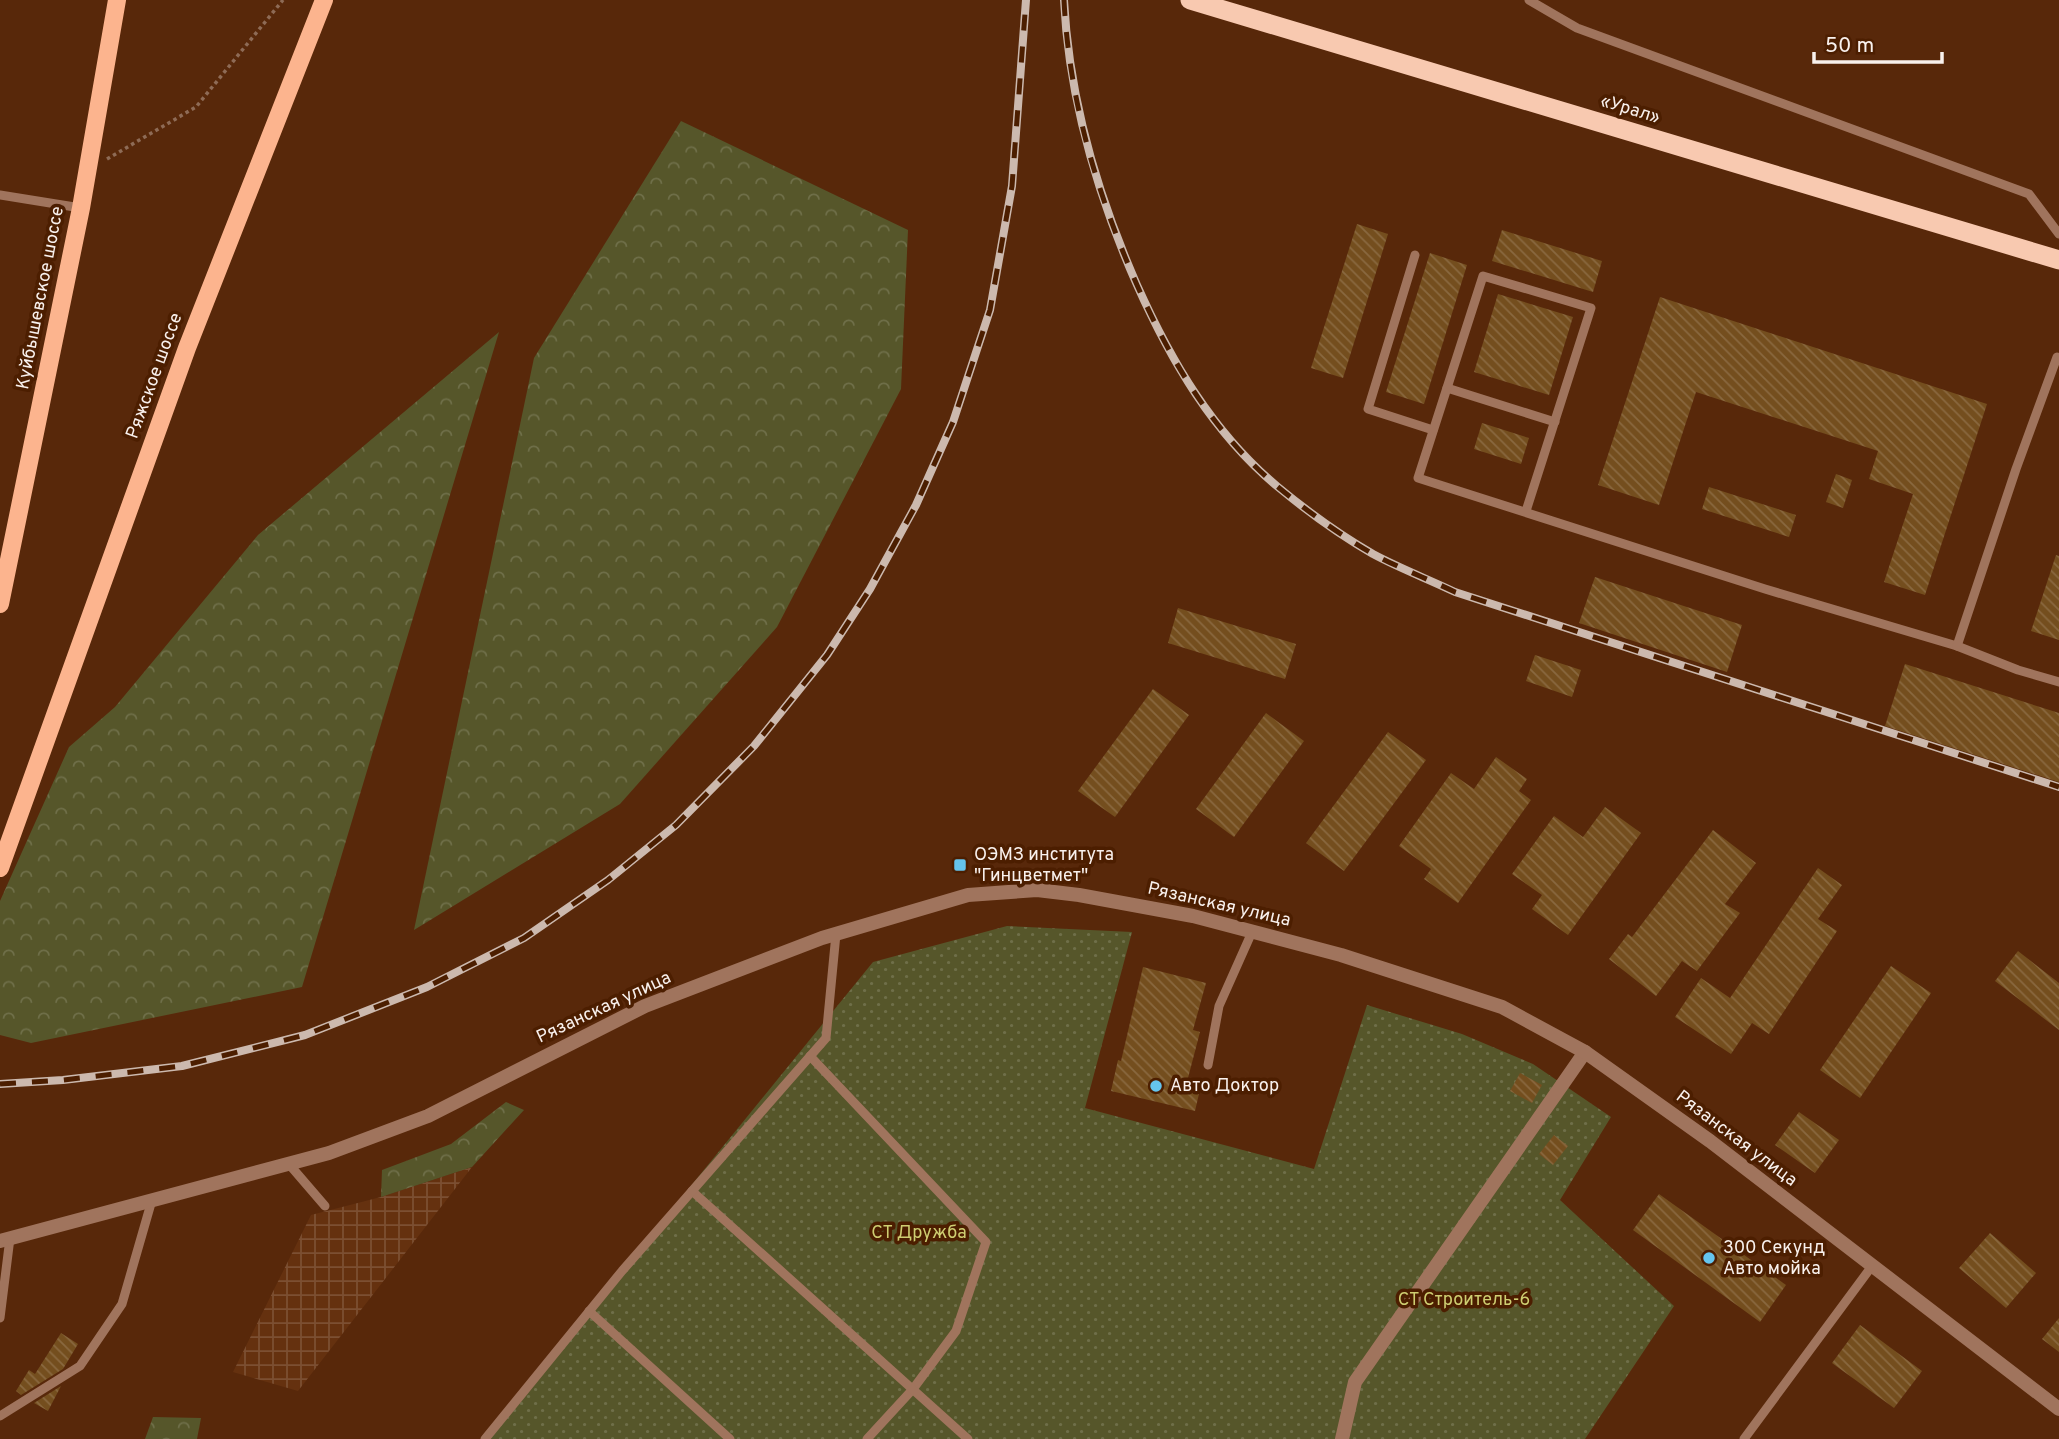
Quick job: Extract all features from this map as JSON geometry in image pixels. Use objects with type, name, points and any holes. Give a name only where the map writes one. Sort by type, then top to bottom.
[{"type":"highway","name":"«Урал»","points":[[1190,0],[2059,260]]},
{"type":"main road","name":"Куйбышевское шоссе","points":[[0,604],[81,208],[117,0]]},
{"type":"main road","name":"Ряжское шоссе","points":[[0,868],[187,348],[324,0]]},
{"type":"main road","name":"Ряжское шоссе","points":[[0,835],[35,771]]},
{"type":"street","name":"Рязанская улица","points":[[5,1240],[329,1153],[428,1116],[645,1006],[836,934],[968,895],[1037,890],[1194,916],[1340,955],[1502,1007],[1585,1052],[1710,1141],[2059,1409]]},
{"type":"street","points":[[1342,1439],[1355,1382],[1585,1052]]},
{"type":"lane","points":[[1529,0],[1577,28],[2029,194],[2059,234]]},
{"type":"lane","points":[[0,195],[81,208]]},
{"type":"lane","points":[[1415,255],[1368,409],[1433,430]]},
{"type":"lane","points":[[1526,511],[1591,308],[1483,276],[1418,478],[1765,589],[1957,646],[2018,670],[2059,682]]},
{"type":"lane","points":[[1957,646],[2016,469],[2058,356]]},
{"type":"lane","points":[[1447,388],[1555,422]]},
{"type":"lane","points":[[1208,1065],[1219,1006],[1252,932]]},
{"type":"lane","points":[[486,1439],[589,1311],[826,1038],[836,934]]},
{"type":"lane","points":[[810,1056],[986,1242],[956,1331],[913,1389],[867,1439]]},
{"type":"lane","points":[[288,1163],[325,1206]]},
{"type":"lane","points":[[692,1191],[968,1439]]},
{"type":"lane","points":[[0,1416],[80,1366],[122,1304],[152,1200]]},
{"type":"lane","points":[[0,1318],[5,1240]]},
{"type":"lane","points":[[1744,1439],[1872,1266]]},
{"type":"lane","points":[[589,1311],[730,1439]]},
{"type":"path","points":[[87,171],[196,107],[283,0]]},
{"type":"shaded area","points":[[472,1167],[298,1391],[233,1372],[311,1215],[381,1197]]},
{"type":"green space","points":[[681,121],[908,230],[901,389],[777,627],[620,804],[414,930],[534,358]]},
{"type":"green space","points":[[499,332],[302,987],[31,1043],[0,1035],[0,901],[69,747],[115,707],[258,535]]},
{"type":"green space","name":"СТ Дружба","points":[[1007,926],[1132,932],[1085,1108],[1314,1169],[1367,1005],[1462,1034],[1533,1064],[1611,1117],[1560,1200],[1674,1306],[1585,1439],[485,1439],[873,962]]},
{"type":"green space","points":[[506,1102],[524,1110],[472,1167],[381,1197],[382,1170],[451,1144]]},
{"type":"green space","points":[[153,1417],[201,1418],[197,1439],[145,1439]]},
{"type":"building","points":[[1357,224],[1388,234],[1343,378],[1311,368]]},
{"type":"building","points":[[1502,230],[1602,261],[1593,292],[1492,261]]},
{"type":"building","points":[[1430,253],[1467,265],[1424,404],[1386,392]]},
{"type":"building","points":[[1498,294],[1573,317],[1549,395],[1474,372]]},
{"type":"building","points":[[1660,297],[1987,404],[1925,595],[1884,582],[1913,494],[1869,479],[1878,451],[1696,392],[1659,505],[1598,485]]},
{"type":"building","points":[[1482,423],[1529,438],[1521,464],[1474,449]]},
{"type":"building","points":[[1836,474],[1852,480],[1843,508],[1826,502]]},
{"type":"building","points":[[1709,487],[1796,515],[1789,537],[1702,509]]},
{"type":"building","points":[[2056,555],[2059,556],[2059,640],[2031,631]]},
{"type":"building","points":[[1595,577],[1742,625],[1727,672],[1579,623]]},
{"type":"building","points":[[1178,608],[1296,644],[1285,679],[1168,643]]},
{"type":"building","points":[[1535,655],[1581,670],[1572,697],[1526,681]]},
{"type":"building","points":[[1905,664],[2059,713],[2059,782],[1885,726]]},
{"type":"building","points":[[1153,689],[1189,715],[1115,817],[1078,791]]},
{"type":"building","points":[[1266,713],[1304,741],[1234,837],[1196,809]]},
{"type":"building","points":[[1388,732],[1426,760],[1344,871],[1306,843]]},
{"type":"building","points":[[1496,757],[1527,779],[1519,791],[1531,800],[1458,903],[1424,879],[1431,869],[1399,846],[1451,773],[1474,789]]},
{"type":"building","points":[[1605,807],[1641,833],[1568,935],[1532,909],[1542,895],[1512,874],[1554,816],[1583,837]]},
{"type":"building","points":[[1713,830],[1756,863],[1725,904],[1740,913],[1697,971],[1682,961],[1656,996],[1609,959],[1628,934],[1632,937]]},
{"type":"building","points":[[1818,868],[1842,885],[1818,919],[1837,931],[1769,1034],[1752,1023],[1731,1054],[1675,1017],[1701,978],[1730,998]]},
{"type":"building","points":[[2018,951],[2059,983],[2059,1030],[1995,981]]},
{"type":"building","points":[[1891,966],[1931,993],[1860,1098],[1820,1070]]},
{"type":"building","points":[[1143,967],[1206,983],[1193,1030],[1200,1032],[1188,1078],[1202,1081],[1195,1111],[1111,1091],[1118,1060],[1121,1061]]},
{"type":"building","points":[[1520,1073],[1542,1085],[1532,1103],[1510,1091]]},
{"type":"building","points":[[1799,1112],[1839,1140],[1815,1173],[1775,1145]]},
{"type":"building","points":[[1554,1135],[1568,1146],[1553,1165],[1539,1154]]},
{"type":"building","name":"300 Секунд Авто мойка","points":[[1659,1194],[1786,1285],[1760,1322],[1633,1230]]},
{"type":"building","points":[[1990,1233],[2036,1273],[2006,1308],[1959,1268]]},
{"type":"building","points":[[2059,1318],[2059,1352],[2042,1339]]},
{"type":"building","points":[[1860,1325],[1922,1371],[1894,1408],[1832,1363]]},
{"type":"building","points":[[61,1333],[78,1344],[63,1369],[21,1395],[16,1391],[29,1370],[35,1374]]},
{"type":"building","points":[[61,1386],[48,1411],[34,1403]]},
{"type":"railway","points":[[0,1084],[63,1080],[182,1066],[305,1035],[427,987],[524,938],[608,880],[676,825],[754,746],[827,655],[870,589],[916,505],[953,422],[990,310],[1012,186],[1026,0]]},
{"type":"railway","points":[[1064,0],[1072,74],[1087,146],[1109,216],[1137,285],[1179,368],[1214,419],[1255,466],[1289,496],[1373,554],[1455,592],[2059,787]]},
{"type":"place","name":"ОЭМЗ института \"Гинцветмет\"","points":[[960,865]]},
{"type":"place","name":"Авто Доктор","points":[[1156,1086]]},
{"type":"place","name":"300 Секунд Авто мойка","points":[[1709,1258]]},
{"type":"park label","name":"СТ Строитель-6","points":[[1464,1300]]}]
